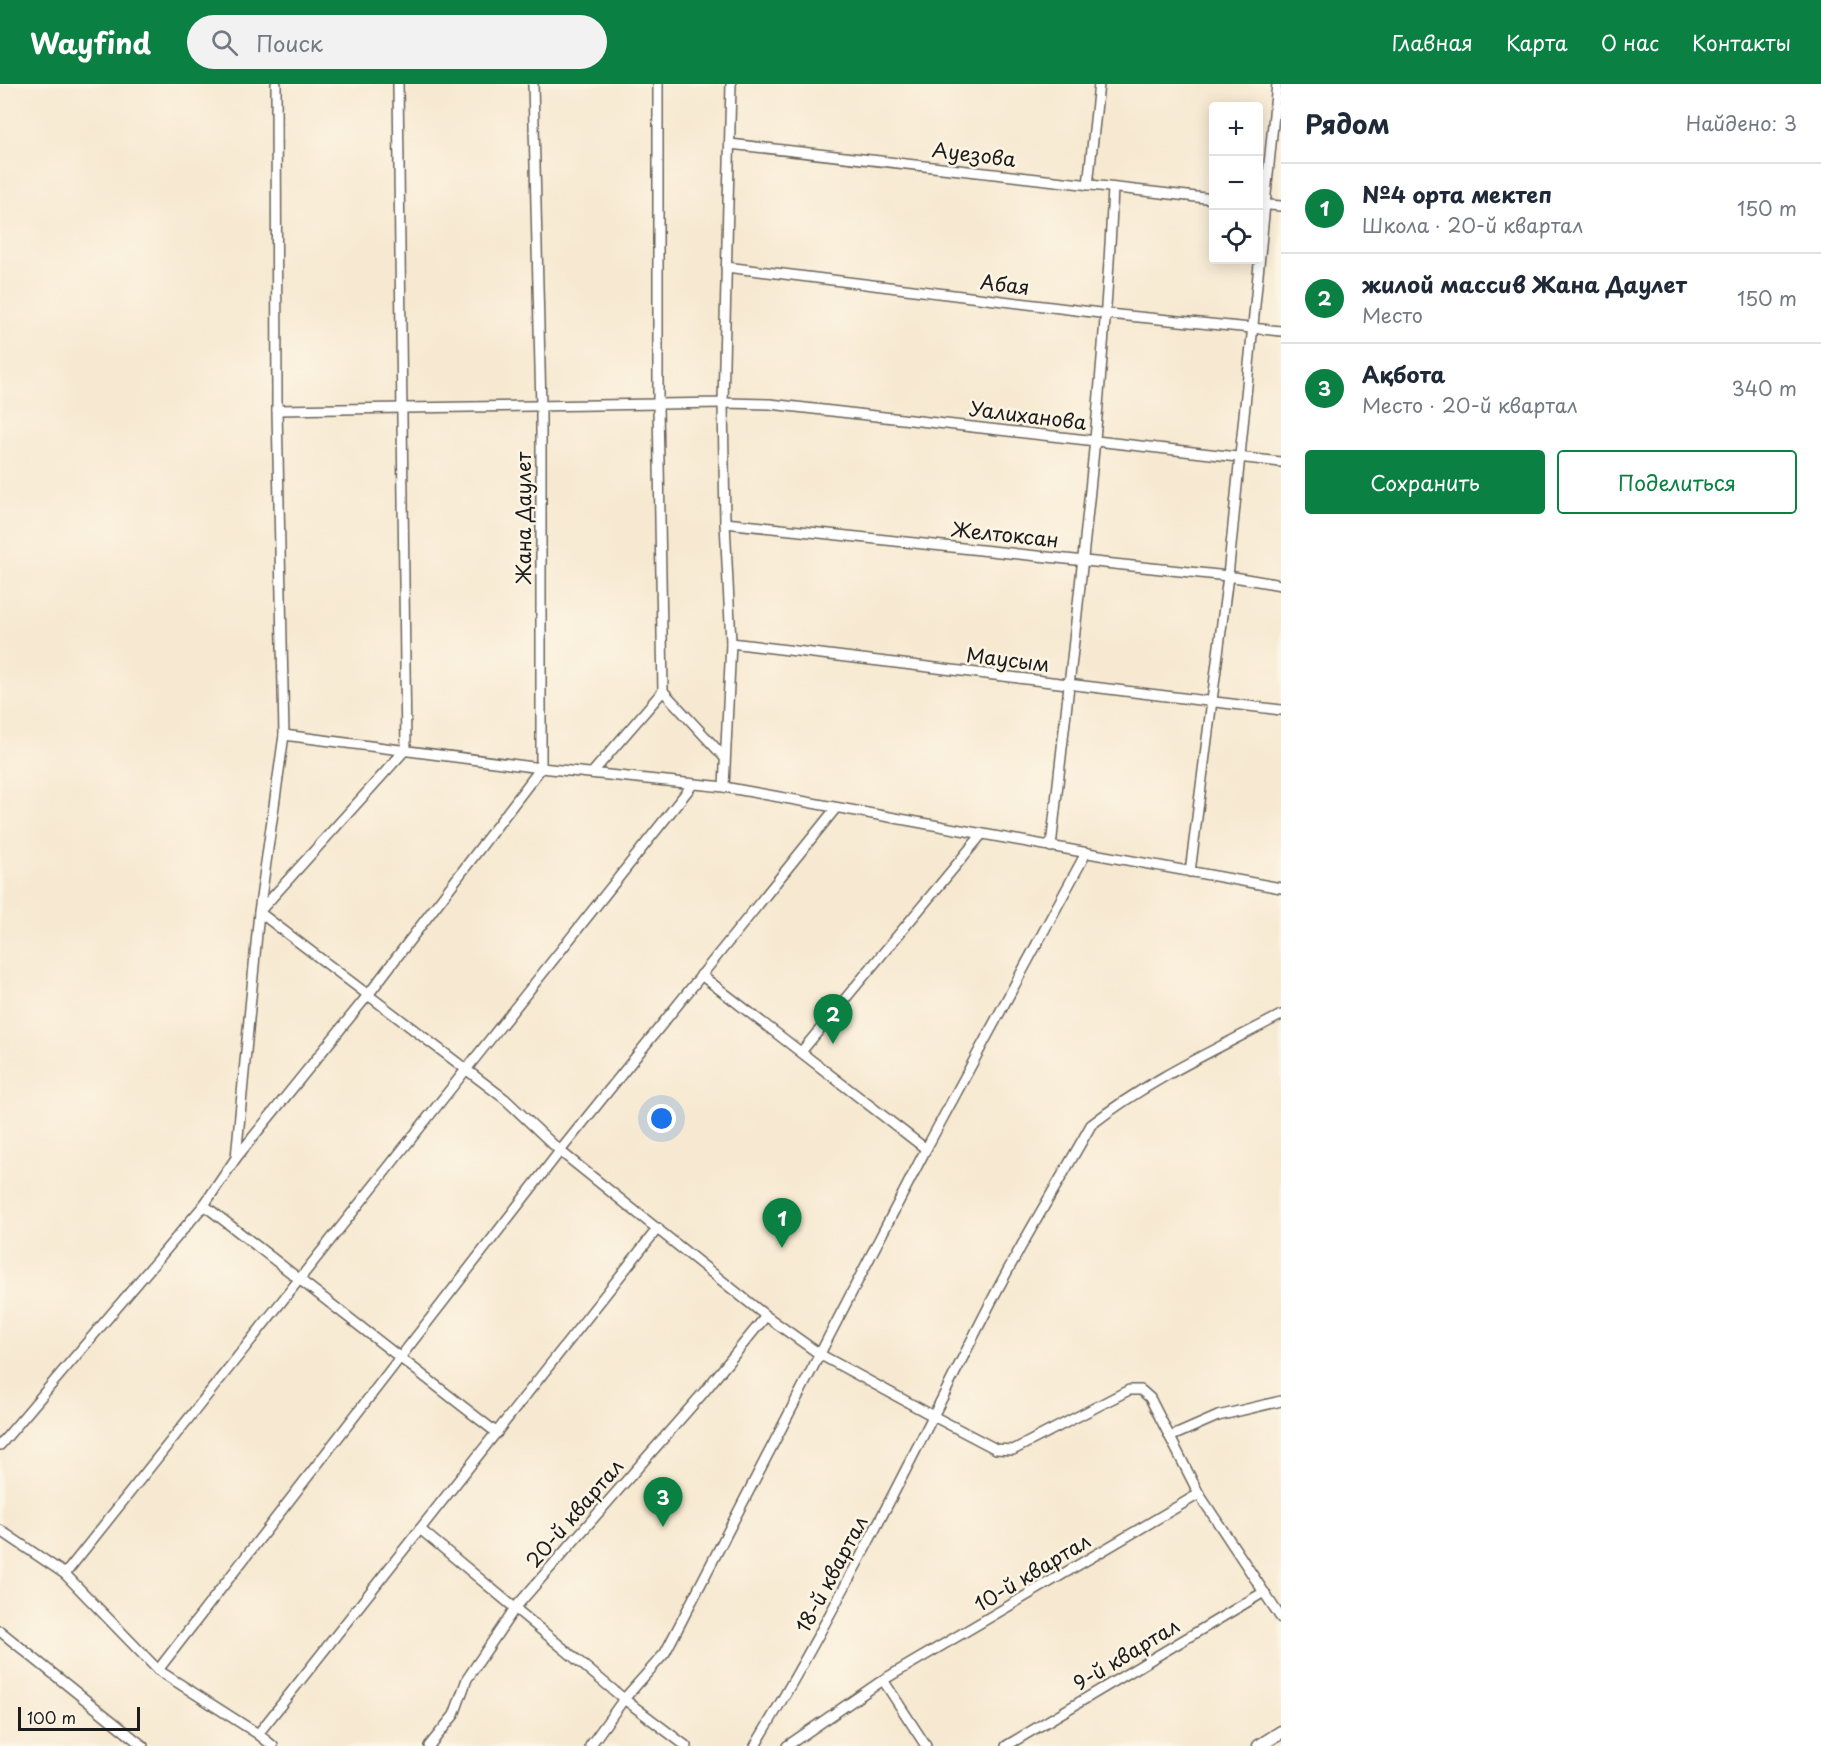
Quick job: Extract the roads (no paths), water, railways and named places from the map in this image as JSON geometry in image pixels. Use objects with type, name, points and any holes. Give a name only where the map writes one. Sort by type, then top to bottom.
[{"type":"street","points":[[236,1158],[259,912],[284,735],[277,410],[276,84]]},
{"type":"street","points":[[259,912],[406,749],[400,408],[398,84]]},
{"type":"street","name":"Жана Даулет","points":[[533,84],[540,407],[541,768]]},
{"type":"street","points":[[658,84],[658,406],[663,691],[724,757]]},
{"type":"street","points":[[724,787],[731,643],[725,523],[723,403],[731,84]]},
{"type":"street","points":[[1088,185],[1099,84]]},
{"type":"street","points":[[1263,196],[1277,84]]},
{"type":"street","name":"Ауезова","points":[[730,144],[1209,198]]},
{"type":"street","points":[[1051,847],[1084,561],[1107,314],[1113,188]]},
{"type":"street","points":[[1263,204],[1281,206]]},
{"type":"street","points":[[1190,872],[1228,576],[1262,210]]},
{"type":"street","name":"Абая","points":[[726,267],[1107,314],[1281,331]]},
{"type":"street","name":"Уалиханова","points":[[277,410],[770,404],[1281,462]]},
{"type":"street","name":"Желтоксан","points":[[725,523],[1228,576],[1281,585]]},
{"type":"street","name":"Маусым","points":[[731,643],[1281,710]]},
{"type":"street","points":[[592,773],[663,691]]},
{"type":"street","points":[[284,735],[541,768],[724,787],[1281,888]]},
{"type":"street","points":[[0,1446],[204,1205],[236,1158],[368,995],[541,768]]},
{"type":"street","points":[[65,1574],[693,784]]},
{"type":"street","points":[[158,1670],[560,1151],[836,808]]},
{"type":"street","points":[[801,1052],[982,834]]},
{"type":"street","points":[[590,1746],[624,1699],[665,1653],[926,1149],[1086,853]]},
{"type":"street","points":[[259,912],[505,1100],[560,1151],[766,1316],[821,1355],[934,1417],[996,1449],[1013,1450],[1129,1390],[1141,1389],[1150,1398],[1199,1494],[1281,1618]]},
{"type":"street","points":[[701,975],[926,1149]]},
{"type":"street","name":"18-й квартал","points":[[755,1746],[794,1681],[934,1417],[989,1306],[1091,1125],[1113,1108],[1173,1072],[1281,1015]]},
{"type":"street","points":[[204,1205],[497,1433]]},
{"type":"street","points":[[258,1734],[658,1228]]},
{"type":"street","name":"20-й квартал","points":[[429,1746],[454,1715],[467,1679],[515,1608],[744,1345],[766,1316]]},
{"type":"street","points":[[1170,1437],[1218,1416],[1281,1401]]},
{"type":"street","name":"10-й квартал","points":[[788,1746],[884,1680],[1199,1494]]},
{"type":"street","points":[[420,1529],[624,1699],[686,1746]]},
{"type":"street","points":[[0,1530],[65,1574],[158,1670],[273,1746]]},
{"type":"street","name":"9-й квартал","points":[[1006,1746],[1264,1592]]},
{"type":"street","points":[[0,1631],[143,1746]]},
{"type":"street","points":[[884,1680],[926,1746]]},
{"type":"street","points":[[1264,1745],[1281,1732]]},
{"type":"place","name":"жилой массив Жана Даулет","points":[[833,1044]]},
{"type":"place","name":"№4 орта мектеп","points":[[782,1248]]},
{"type":"place","name":"Ақбота","points":[[663,1527]]}]
